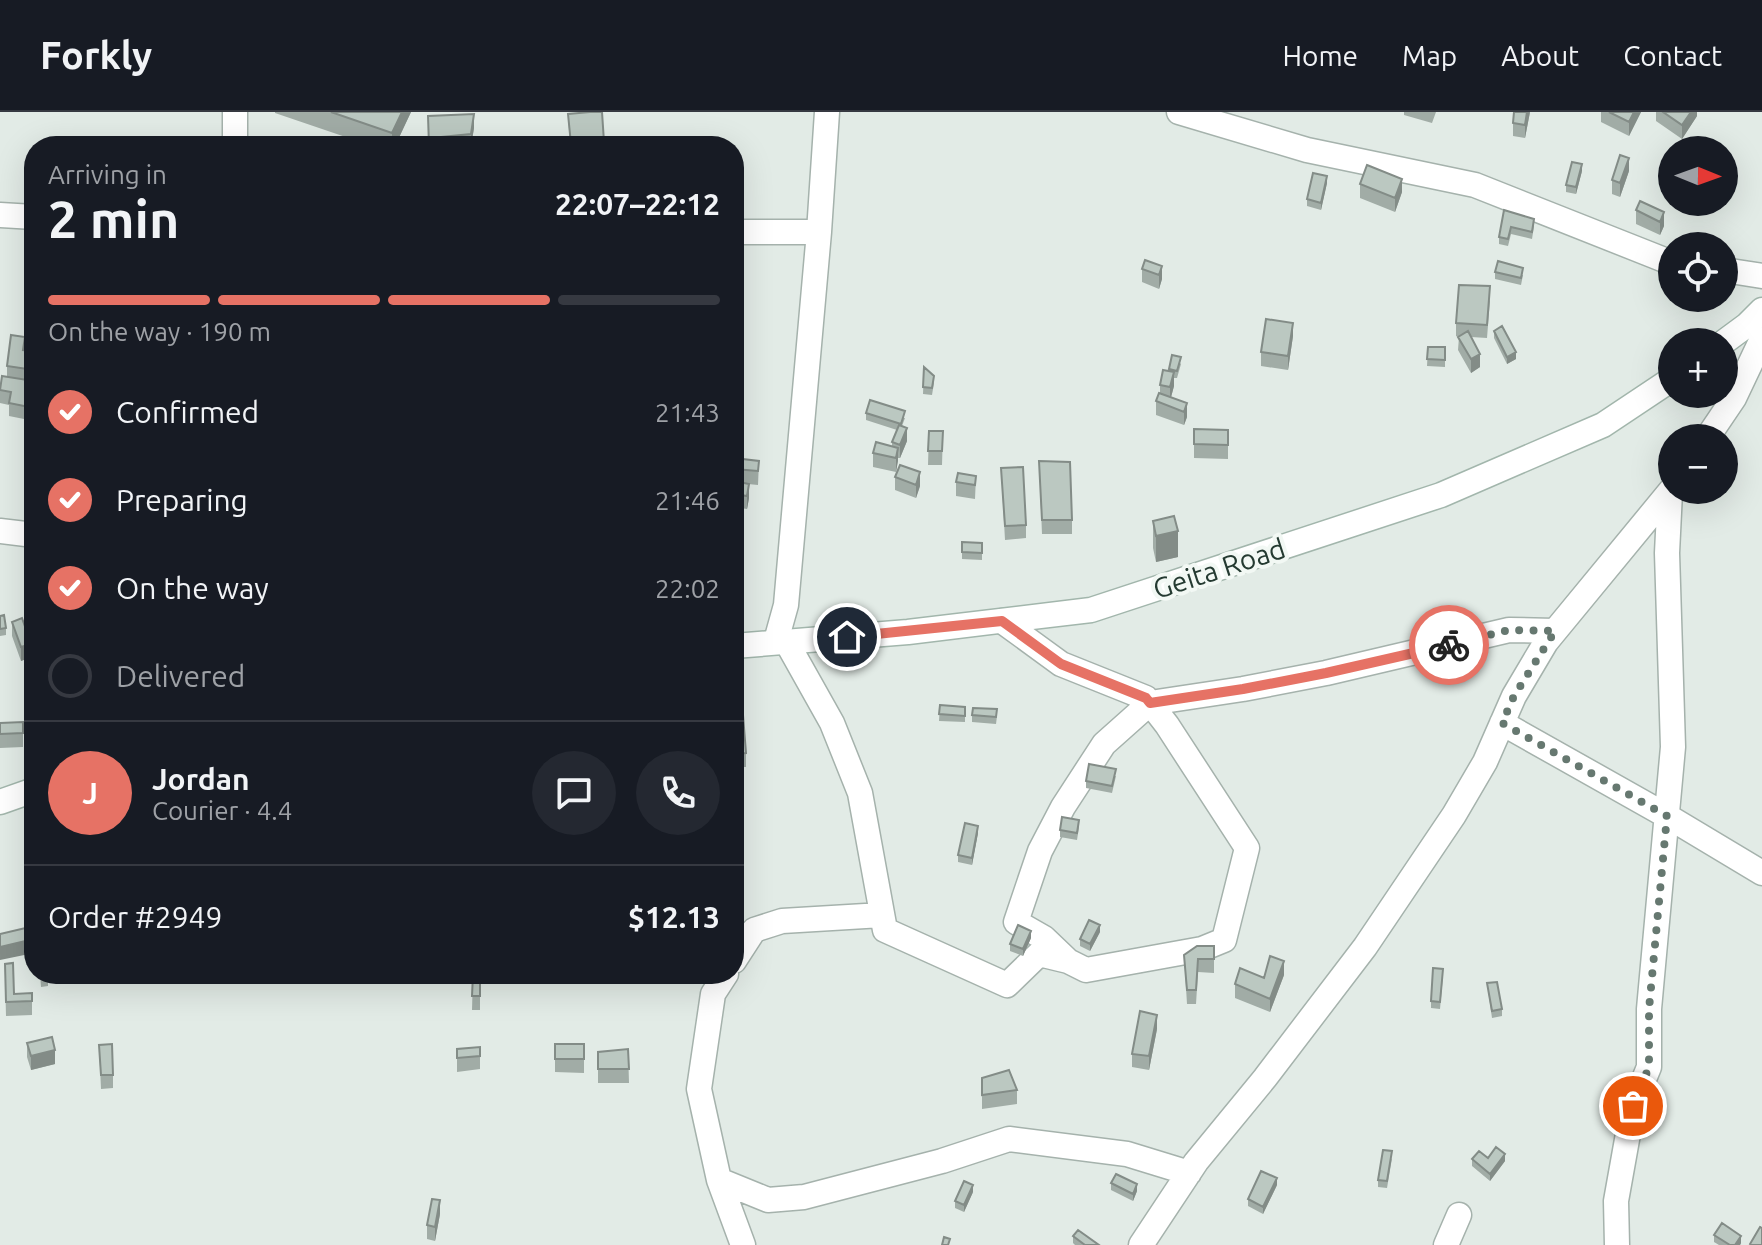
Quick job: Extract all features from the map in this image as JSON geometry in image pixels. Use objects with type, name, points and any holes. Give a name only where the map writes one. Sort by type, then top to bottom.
[{"type":"street","points":[[235,112],[235,136]]},
{"type":"street","points":[[827,112],[819,232],[781,641],[832,723],[860,793],[885,930],[1007,985],[1039,954],[1068,961],[1086,970],[1202,949],[1224,940],[1247,848],[1167,725],[1146,698],[1061,664],[1002,621]]},
{"type":"street","points":[[1179,112],[1307,150],[1475,185],[1658,257]]},
{"type":"street","points":[[0,215],[24,216]]},
{"type":"street","points":[[744,232],[819,232]]},
{"type":"street","points":[[1738,272],[1762,276]]},
{"type":"street","points":[[1738,332],[1762,310]]},
{"type":"street","points":[[1716,424],[1734,398],[1762,339]]},
{"type":"street","name":"Geita Road","points":[[744,645],[908,632],[1091,610],[1441,495],[1603,425],[1658,388]]},
{"type":"street","points":[[1141,1245],[1189,1173],[1365,947],[1454,815],[1485,762],[1514,696],[1555,631],[1660,504]]},
{"type":"street","points":[[1617,1245],[1616,1201],[1633,1106],[1649,1067],[1649,1009],[1673,747],[1667,553],[1670,504]]},
{"type":"street","points":[[0,531],[24,534]]},
{"type":"street","points":[[1068,961],[1044,938],[1016,922],[1040,851],[1063,807],[1104,744],[1150,703],[1326,673],[1509,630],[1555,631]]},
{"type":"street","points":[[1502,723],[1762,873]]},
{"type":"street","points":[[0,802],[24,794]]},
{"type":"street","points":[[744,946],[754,930],[782,921],[882,915]]},
{"type":"street","points":[[720,984],[713,994],[699,1089],[719,1180],[743,1245]]},
{"type":"street","points":[[719,1180],[768,1200],[804,1197],[942,1161],[1009,1139],[1127,1154],[1189,1173]]},
{"type":"street","points":[[1446,1245],[1459,1215]]},
{"type":"building","points":[[331,112],[402,112],[392,133]]},
{"type":"building","points":[[602,112],[604,136],[570,136],[568,114]]},
{"type":"building","points":[[1514,112],[1527,112],[1525,125],[1513,123]]},
{"type":"building","points":[[1609,112],[1634,112],[1629,122]]},
{"type":"building","points":[[1663,112],[1691,112],[1682,125]]},
{"type":"building","points":[[474,114],[471,134],[429,136],[428,116]]},
{"type":"building","points":[[1620,155],[1629,158],[1620,183],[1612,180]]},
{"type":"building","points":[[1572,162],[1582,164],[1576,187],[1566,185]]},
{"type":"building","points":[[1367,165],[1402,179],[1395,198],[1360,184]]},
{"type":"building","points":[[1313,173],[1327,176],[1321,203],[1307,199]]},
{"type":"building","points":[[1640,201],[1658,209],[1658,216],[1662,216],[1660,222],[1636,210]]},
{"type":"building","points":[[1504,210],[1534,219],[1532,232],[1511,227],[1508,239],[1499,237]]},
{"type":"building","points":[[1145,260],[1162,266],[1159,275],[1142,269]]},
{"type":"building","points":[[1498,261],[1523,268],[1521,278],[1495,272]]},
{"type":"building","points":[[1459,285],[1490,286],[1487,325],[1456,323]]},
{"type":"building","points":[[1266,319],[1293,323],[1288,356],[1261,352]]},
{"type":"building","points":[[1502,326],[1516,352],[1507,357],[1494,331]]},
{"type":"building","points":[[1468,331],[1480,354],[1471,359],[1458,337]]},
{"type":"building","points":[[11,335],[24,337],[24,369],[7,366]]},
{"type":"building","points":[[1428,347],[1445,347],[1445,360],[1427,359]]},
{"type":"building","points":[[1172,355],[1181,357],[1177,371],[1169,369]]},
{"type":"building","points":[[924,367],[934,376],[932,388],[923,387]]},
{"type":"building","points":[[1163,370],[1174,372],[1170,387],[1160,385]]},
{"type":"building","points":[[2,376],[24,379],[24,406],[9,403],[11,392],[0,390]]},
{"type":"building","points":[[1159,393],[1187,403],[1184,412],[1156,401]]},
{"type":"building","points":[[870,400],[905,411],[901,424],[866,413]]},
{"type":"building","points":[[899,425],[907,428],[900,445],[892,442]]},
{"type":"building","points":[[1194,429],[1228,430],[1228,445],[1194,444]]},
{"type":"building","points":[[929,431],[943,431],[942,451],[928,451]]},
{"type":"building","points":[[876,442],[898,448],[896,458],[873,453]]},
{"type":"building","points":[[744,459],[759,461],[758,471],[744,470]]},
{"type":"building","points":[[1039,461],[1070,462],[1072,520],[1042,520]]},
{"type":"building","points":[[900,465],[920,472],[916,485],[895,477]]},
{"type":"building","points":[[1023,467],[1026,525],[1005,526],[1001,468]]},
{"type":"building","points":[[958,473],[976,476],[975,485],[956,482]]},
{"type":"building","points":[[744,483],[749,484],[747,496],[744,496]]},
{"type":"building","points":[[1174,516],[1178,531],[1156,536],[1153,521]]},
{"type":"building","points":[[962,542],[982,543],[982,553],[962,552]]},
{"type":"building","points":[[4,615],[6,628],[0,629],[0,616]]},
{"type":"building","points":[[22,618],[24,646],[21,647],[12,622]]},
{"type":"building","points":[[940,705],[965,707],[965,716],[939,714]]},
{"type":"building","points":[[973,708],[997,709],[996,717],[972,715]]},
{"type":"building","points":[[23,722],[23,733],[0,734],[0,723]]},
{"type":"building","points":[[1089,764],[1116,769],[1112,786],[1086,781]]},
{"type":"building","points":[[1062,817],[1079,820],[1077,833],[1060,830]]},
{"type":"building","points":[[965,823],[978,826],[972,858],[958,855]]},
{"type":"building","points":[[1089,920],[1100,925],[1090,944],[1080,939]]},
{"type":"building","points":[[1018,925],[1031,931],[1023,949],[1010,944]]},
{"type":"building","points":[[24,928],[24,941],[0,947],[0,934]]},
{"type":"building","points":[[1197,946],[1214,946],[1214,959],[1198,959],[1196,990],[1187,990],[1184,955]]},
{"type":"building","points":[[1270,956],[1284,961],[1270,999],[1235,984],[1240,968],[1264,978]]},
{"type":"building","points":[[13,963],[14,994],[32,993],[32,1001],[6,1002],[5,964]]},
{"type":"building","points":[[1433,968],[1443,969],[1440,1002],[1431,1001]]},
{"type":"building","points":[[1497,982],[1502,1009],[1492,1011],[1487,983]]},
{"type":"building","points":[[473,984],[480,984],[480,996],[472,996]]},
{"type":"building","points":[[1140,1011],[1157,1015],[1149,1056],[1132,1054]]},
{"type":"building","points":[[52,1037],[55,1050],[31,1056],[27,1043]]},
{"type":"building","points":[[112,1044],[113,1075],[101,1075],[99,1045]]},
{"type":"building","points":[[555,1044],[584,1044],[584,1059],[555,1059]]},
{"type":"building","points":[[480,1047],[480,1056],[457,1058],[457,1049]]},
{"type":"building","points":[[628,1049],[629,1069],[598,1069],[598,1052]]},
{"type":"building","points":[[1009,1070],[1017,1090],[982,1095],[982,1078]]},
{"type":"building","points":[[1496,1147],[1505,1154],[1490,1174],[1472,1159],[1479,1151],[1488,1158]]},
{"type":"building","points":[[1383,1150],[1392,1151],[1387,1181],[1378,1180]]},
{"type":"building","points":[[1261,1171],[1277,1178],[1263,1207],[1248,1199]]},
{"type":"building","points":[[1116,1174],[1137,1184],[1133,1194],[1111,1183]]},
{"type":"building","points":[[964,1181],[973,1185],[964,1205],[955,1201]]},
{"type":"building","points":[[432,1199],[440,1200],[435,1227],[427,1225]]},
{"type":"building","points":[[1722,1223],[1741,1236],[1735,1245],[1714,1235]]},
{"type":"building","points":[[1760,1227],[1762,1245],[1751,1245],[1750,1244]]},
{"type":"building","points":[[1078,1230],[1099,1245],[1085,1245],[1073,1236]]},
{"type":"building","points":[[944,1237],[950,1239],[948,1245],[942,1245]]},
{"type":"way so far","points":[[1449,645],[1509,630],[1555,631],[1514,696],[1502,723],[1667,816],[1649,1009],[1649,1067],[1633,1106]]},
{"type":"route","points":[[847,637],[1002,621],[1061,664],[1146,698],[1150,703],[1326,673],[1449,645]]}]
